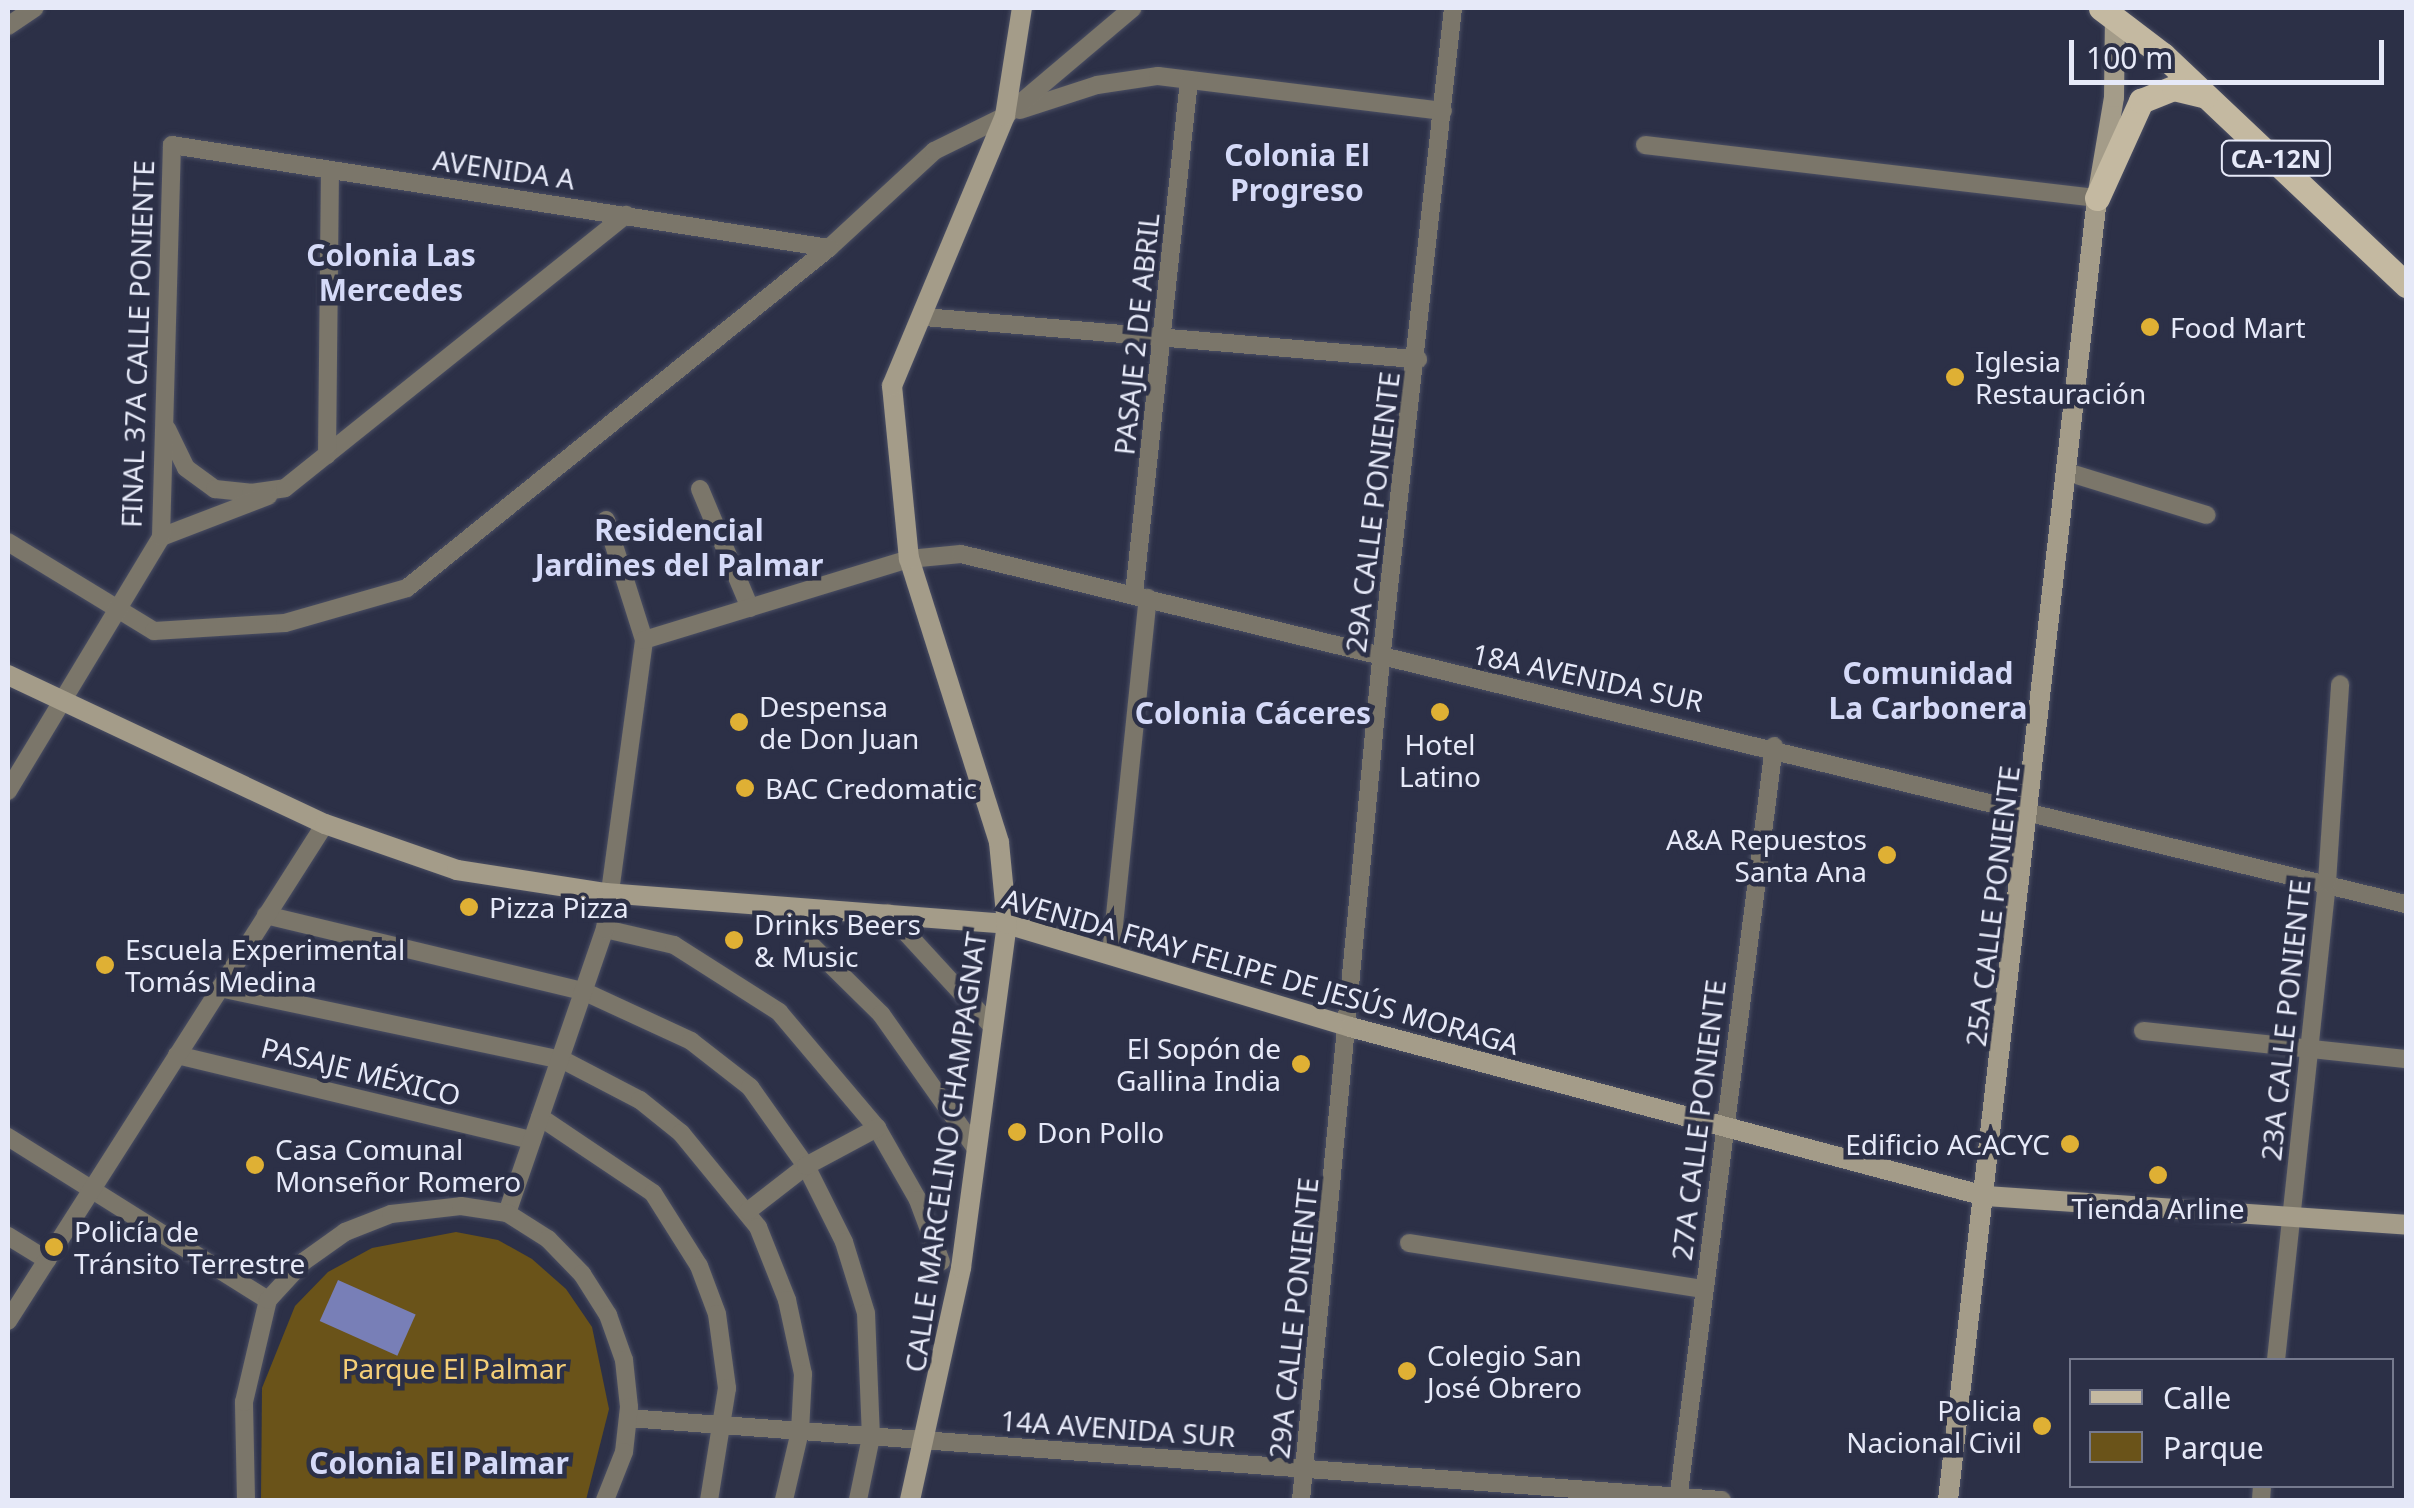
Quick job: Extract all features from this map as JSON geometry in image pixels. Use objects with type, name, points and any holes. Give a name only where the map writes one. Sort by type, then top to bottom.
[{"type":"main road","points":[[2108,13],[2210,98]]},
{"type":"main road","points":[[2097,198],[2140,102],[2174,88],[2210,98]]},
{"type":"main road","name":"CA-12N","points":[[2210,98],[2342,218],[2406,285]]},
{"type":"street","points":[[8,26],[35,8]]},
{"type":"street","name":"CALLE MARCELINO CHAMPAGNAT","points":[[910,1500],[928,1441],[976,1150],[1007,924],[999,842],[909,559],[892,386],[1005,116],[1022,8]]},
{"type":"street","points":[[1005,116],[1133,8]]},
{"type":"street","name":"29A CALLE PONIENTE","points":[[1301,1500],[1350,1027],[1381,660],[1418,359],[1453,8]]},
{"type":"street","name":"25A CALLE PONIENTE","points":[[1948,1500],[2031,810],[2097,198],[2114,97],[2108,13]]},
{"type":"street","points":[[8,542],[116,612],[154,631],[286,624],[408,588],[829,248],[934,151],[1005,116],[1137,77],[1443,110]]},
{"type":"street","name":"PASAJE 2 DE ABRIL","points":[[1111,954],[1189,80]]},
{"type":"street","name":"AVENIDA A","points":[[172,144],[829,248]]},
{"type":"street","name":"FINAL 37A CALLE PONIENTE","points":[[8,792],[67,701],[161,537],[172,144]]},
{"type":"street","points":[[1645,145],[2097,198]]},
{"type":"street","points":[[327,455],[330,171]]},
{"type":"street","points":[[161,537],[285,488],[626,214]]},
{"type":"street","points":[[924,317],[1418,359]]},
{"type":"street","points":[[163,404],[176,452],[199,479],[234,492],[285,488]]},
{"type":"street","points":[[2068,472],[2207,515]]},
{"type":"street","points":[[700,489],[750,608]]},
{"type":"street","points":[[507,1213],[563,1060],[605,928],[606,893],[644,640],[606,520]]},
{"type":"street","name":"18A AVENIDA SUR","points":[[644,640],[909,559],[961,554],[1141,596],[1381,660],[1774,746],[2406,904]]},
{"type":"street","name":"AVENIDA FRAY FELIPE DE JESÚS MORAGA","points":[[8,675],[324,824],[457,870],[606,893],[1007,924],[1350,1027],[1985,1196],[2406,1224]]},
{"type":"street","name":"23A CALLE PONIENTE","points":[[2276,1358],[2327,882],[2340,684]]},
{"type":"street","name":"27A CALLE PONIENTE","points":[[1678,1499],[1774,746]]},
{"type":"street","points":[[8,1321],[324,824]]},
{"type":"street","points":[[888,914],[993,1027]]},
{"type":"street","points":[[266,915],[584,991],[710,1053],[773,1113],[806,1166],[844,1242],[866,1313],[871,1436],[858,1500]]},
{"type":"street","points":[[605,928],[674,945],[741,983],[802,1036],[877,1128],[918,1200],[941,1262]]},
{"type":"street","points":[[812,946],[881,1014],[976,1150]]},
{"type":"street","points":[[220,988],[563,1060],[663,1117],[748,1211],[794,1323],[803,1374],[800,1431],[784,1500]]},
{"type":"street","points":[[2143,1031],[2406,1059]]},
{"type":"street","name":"PASAJE MÉXICO","points":[[177,1054],[532,1140]]},
{"type":"street","points":[[540,1117],[633,1176],[680,1232],[717,1314],[726,1425],[709,1500]]},
{"type":"street","points":[[748,1211],[806,1166],[877,1128]]},
{"type":"street","points":[[8,1137],[268,1300]]},
{"type":"street","points":[[246,1500],[244,1402],[268,1300],[313,1254],[369,1222],[438,1206],[507,1213],[548,1239],[596,1294],[624,1360],[628,1418],[605,1500]]},
{"type":"street","points":[[8,1236],[47,1260]]},
{"type":"street","points":[[1409,1242],[1704,1289]]},
{"type":"street","name":"14A AVENIDA SUR","points":[[628,1418],[1722,1500]]},
{"type":"green space","name":"Parque El Palmar","points":[[456,1232],[498,1240],[532,1259],[566,1289],[592,1327],[609,1409],[586,1500],[261,1500],[262,1388],[295,1306],[328,1272],[372,1248]]},
{"type":"water","points":[[338,1280],[416,1315],[397,1356],[320,1321]]},
{"type":"place","name":"Food Mart","points":[[2150,327]]},
{"type":"place","name":"Iglesia Restauración","points":[[1955,377]]},
{"type":"place","name":"Hotel Latino","points":[[1440,712]]},
{"type":"place","name":"Despensa de Don Juan","points":[[739,722]]},
{"type":"place","name":"BAC Credomatic","points":[[745,788]]},
{"type":"place","name":"A&A Repuestos Santa Ana","points":[[1887,855]]},
{"type":"place","name":"Pizza Pizza","points":[[469,907]]},
{"type":"place","name":"Drinks Beers & Music","points":[[734,940]]},
{"type":"place","name":"Escuela Experimental Tomás Medina","points":[[105,965]]},
{"type":"place","name":"El Sopón de Gallina India","points":[[1301,1064]]},
{"type":"place","name":"Don Pollo","points":[[1017,1132]]},
{"type":"place","name":"Edificio ACACYC","points":[[2070,1144]]},
{"type":"place","name":"Casa Comunal Monseñor Romero","points":[[255,1165]]},
{"type":"place","name":"Tienda Arline","points":[[2158,1175]]},
{"type":"place","name":"Policía de Tránsito Terrestre","points":[[54,1247]]},
{"type":"place","name":"Colegio San José Obrero","points":[[1407,1371]]},
{"type":"place","name":"Policia Nacional Civil","points":[[2042,1426]]},
{"type":"district","name":"Colonia El Progreso","points":[[1297,172]]},
{"type":"district","name":"Colonia Las Mercedes","points":[[391,272]]},
{"type":"district","name":"Residencial Jardines del Palmar","points":[[679,547]]},
{"type":"district","name":"Comunidad La Carbonera","points":[[1928,690]]},
{"type":"district","name":"Colonia Cáceres","points":[[1253,713]]},
{"type":"district","name":"Colonia El Palmar","points":[[439,1463]]}]
